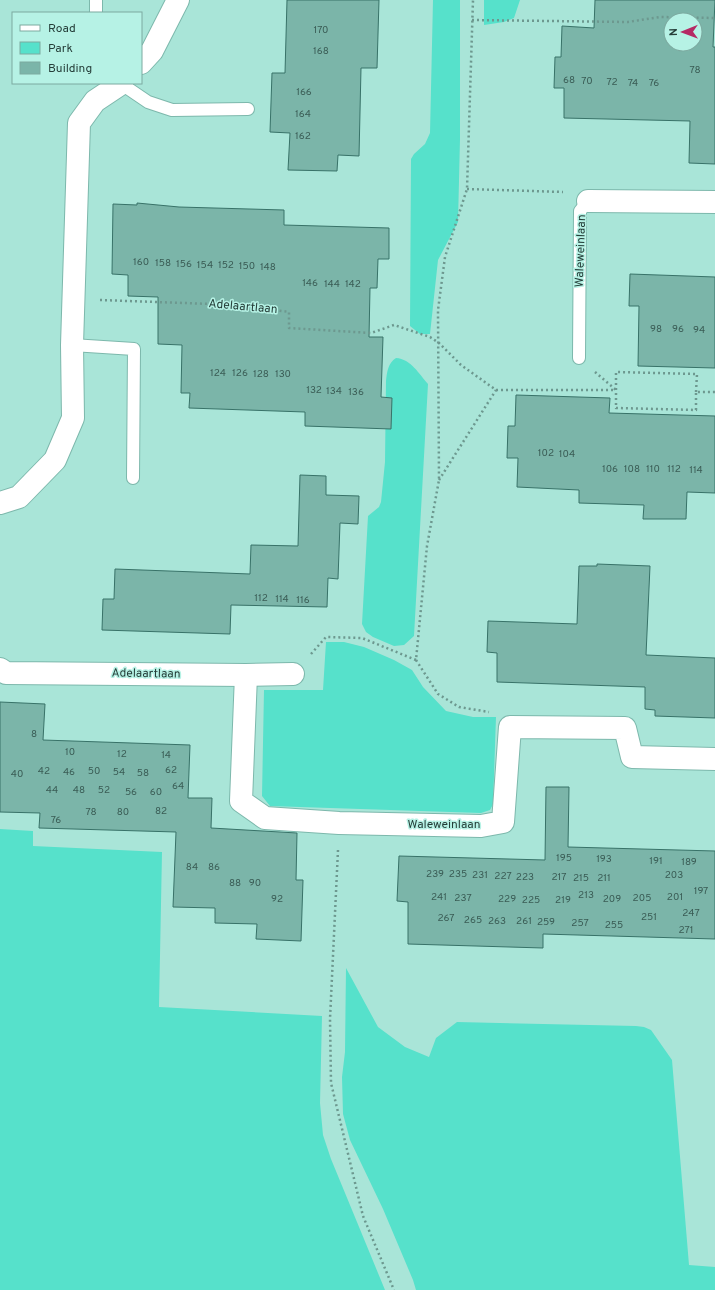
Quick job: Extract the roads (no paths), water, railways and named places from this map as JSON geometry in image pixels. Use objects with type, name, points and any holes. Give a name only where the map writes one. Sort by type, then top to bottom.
[{"type":"street","points":[[142,62],[152,51],[178,0]]},
{"type":"street","points":[[0,503],[19,496],[55,460],[73,418],[72,345],[79,123],[96,101],[120,84]]},
{"type":"street","name":"Waleweinlaan","points":[[588,201],[715,202]]},
{"type":"street","name":"Adelaartlaan","points":[[0,669],[6,673],[293,674]]},
{"type":"street","name":"Waleweinlaan","points":[[246,675],[241,801],[265,818],[339,824],[481,826],[503,822],[510,727],[625,728],[632,757],[715,759]]},
{"type":"lane","points":[[96,0],[96,12]]},
{"type":"lane","points":[[122,84],[148,102],[172,110],[248,109]]},
{"type":"lane","name":"Waleweinlaan","points":[[579,358],[580,211],[588,201]]},
{"type":"lane","points":[[72,345],[134,349],[133,478]]}]
